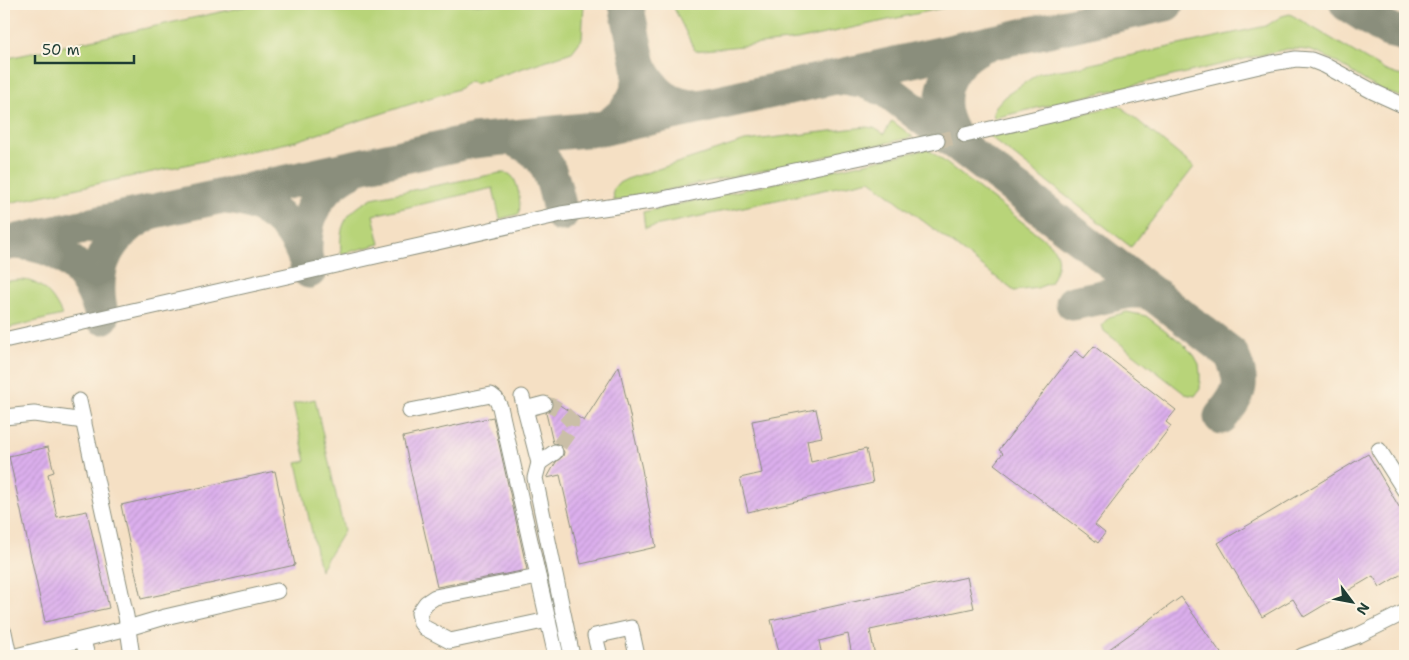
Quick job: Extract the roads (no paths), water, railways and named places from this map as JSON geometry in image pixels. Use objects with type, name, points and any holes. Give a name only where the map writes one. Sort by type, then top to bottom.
[{"type":"street","points":[[965,135],[1296,59],[1311,60],[1324,65],[1374,92],[1405,106]]},
{"type":"street","points":[[4,340],[561,214],[658,200],[937,141]]},
{"type":"street","points":[[410,411],[491,395],[496,399],[500,407],[556,656]]},
{"type":"street","points":[[79,401],[128,628],[132,656]]},
{"type":"street","points":[[544,404],[524,403],[539,463],[535,478],[572,656]]},
{"type":"street","points":[[4,417],[34,414],[84,421]]},
{"type":"street","points":[[1379,450],[1405,491]]},
{"type":"street","points":[[539,463],[555,452]]},
{"type":"street","points":[[538,577],[435,597],[426,603],[419,613],[425,628],[450,641],[548,620]]},
{"type":"street","points":[[16,656],[44,653],[82,640],[165,617],[277,591]]},
{"type":"street","points":[[1302,656],[1359,634],[1405,612]]},
{"type":"street","points":[[600,656],[595,636],[631,628],[637,656]]},
{"type":"street","points":[[4,632],[9,656]]},
{"type":"street","points":[[82,640],[87,656]]},
{"type":"tunnel","points":[[937,141],[965,135]]},
{"type":"tunnel","points":[[544,404],[560,410],[572,422],[570,430],[555,452]]}]
